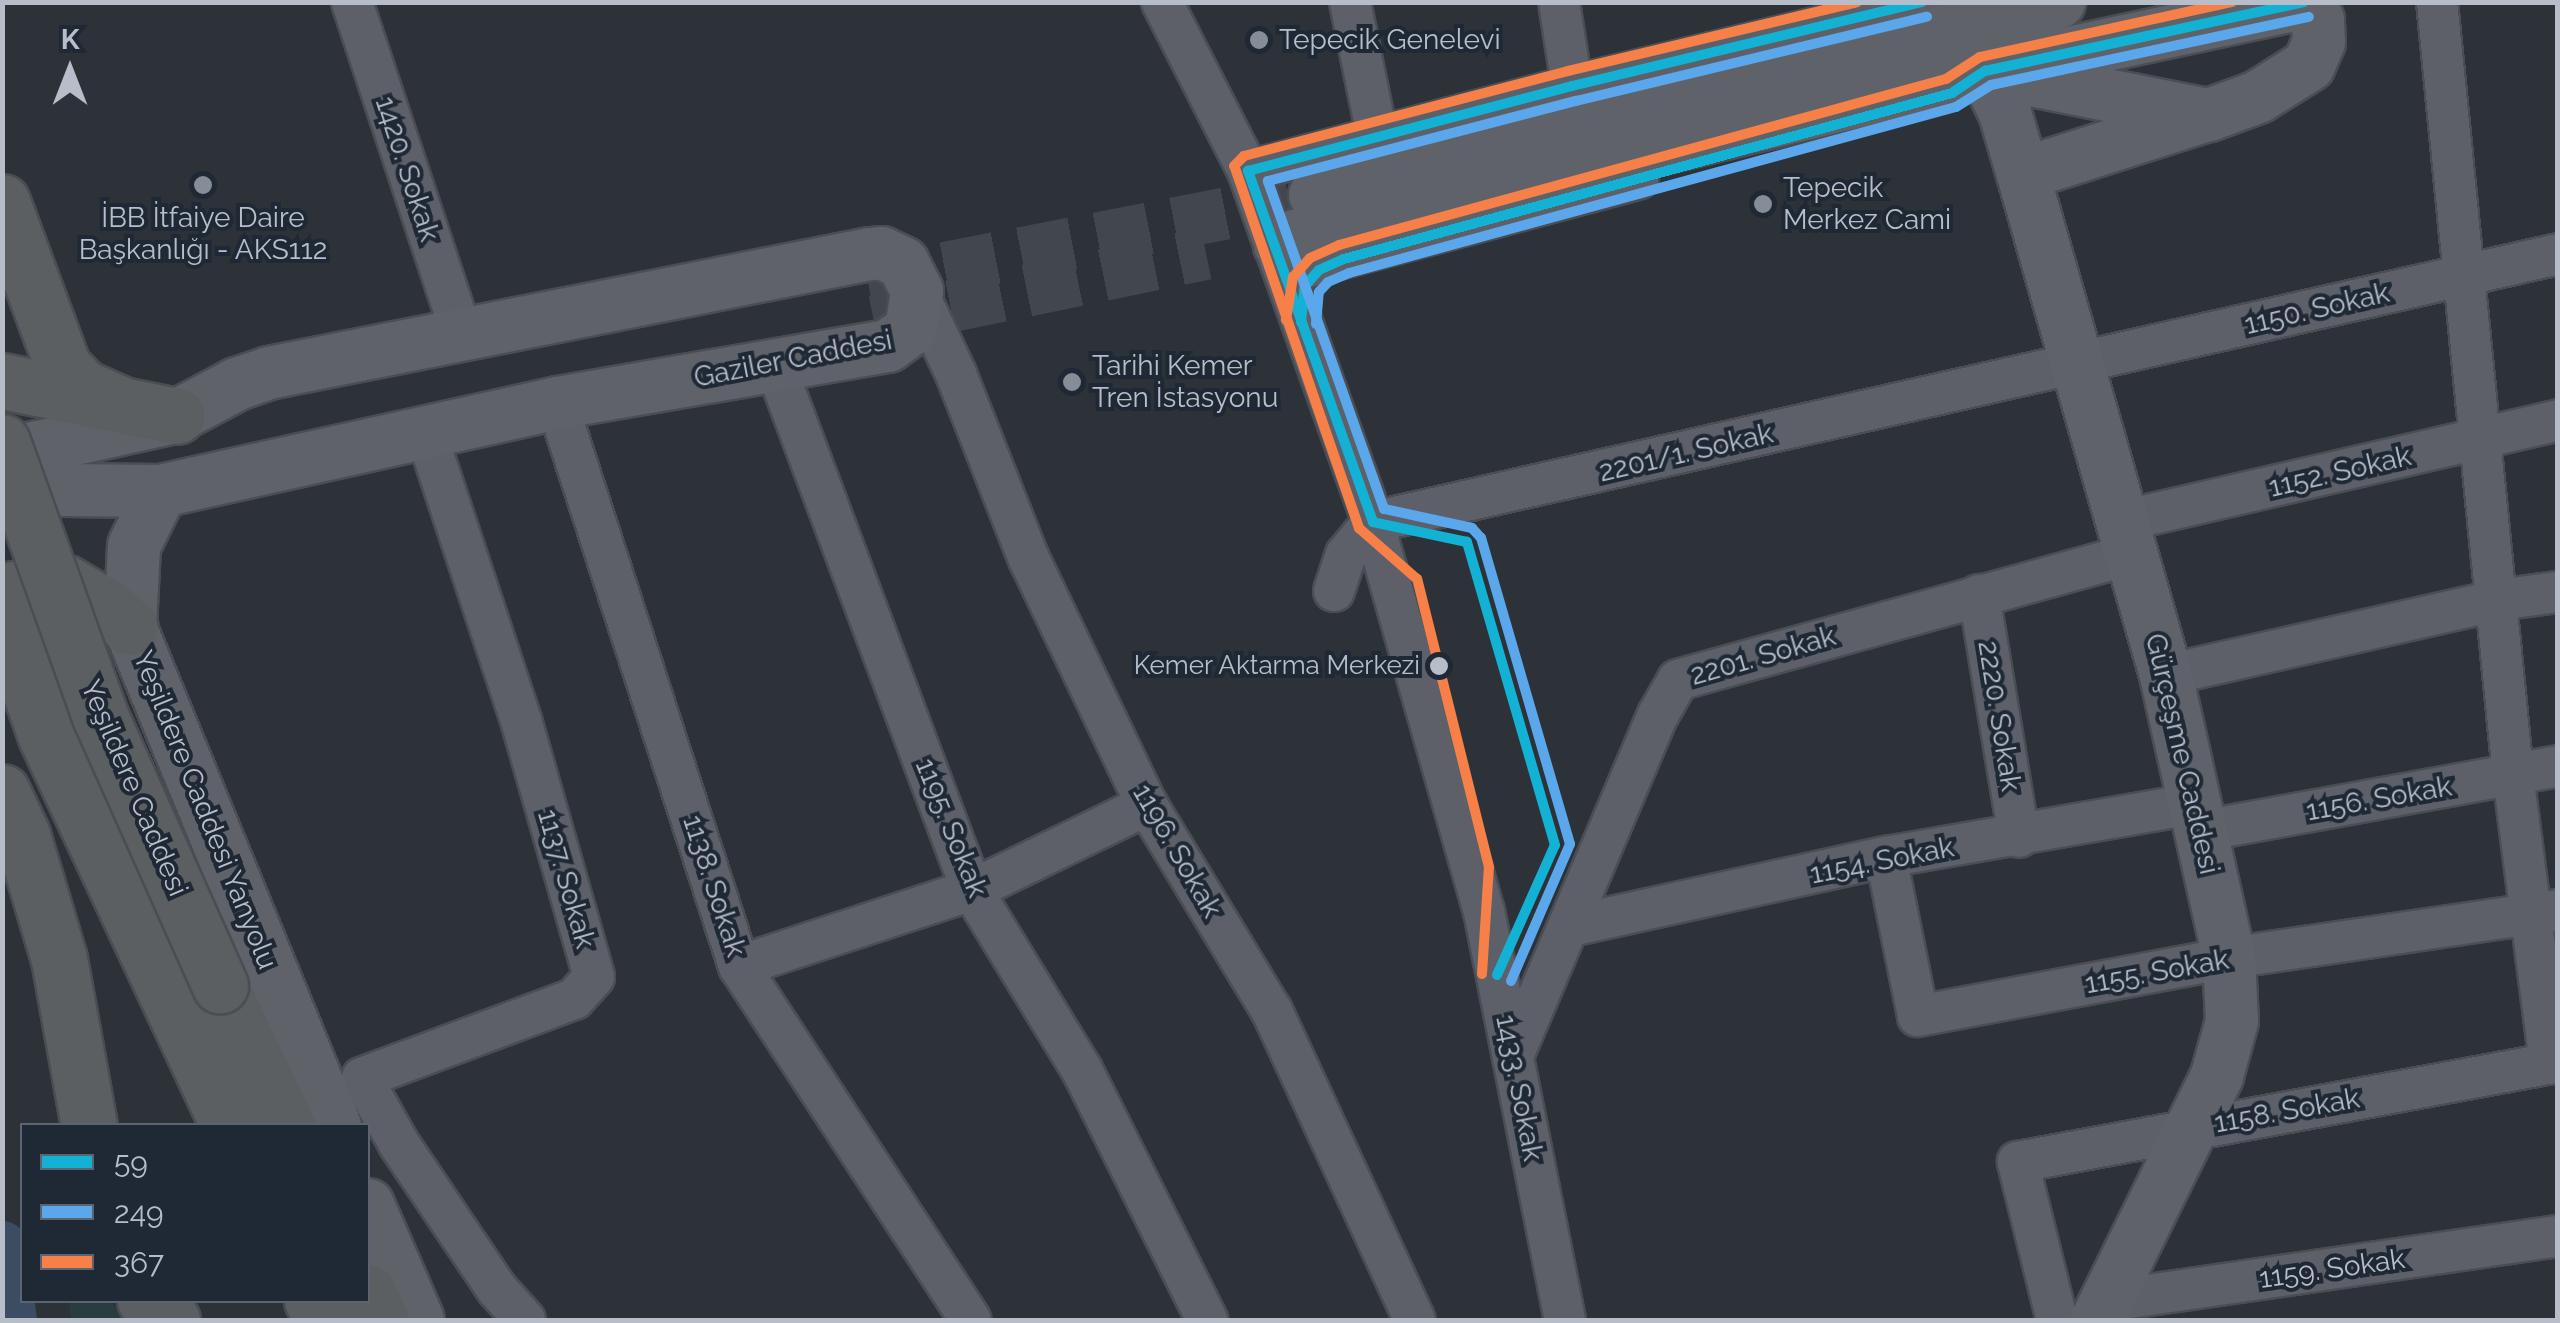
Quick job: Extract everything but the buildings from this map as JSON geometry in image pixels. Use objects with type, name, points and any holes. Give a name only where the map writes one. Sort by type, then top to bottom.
[{"type":"highway","points":[[2,202],[63,367],[82,387],[120,404]]},
{"type":"highway","points":[[2,381],[178,416]]},
{"type":"highway","name":"Yeşildere Caddesi","points":[[2,442],[195,995],[228,1123]]},
{"type":"highway","points":[[2,596],[36,584],[66,584],[108,608],[130,628]]},
{"type":"highway","name":"Yeşildere Caddesi","points":[[2,610],[46,736],[195,995],[285,1123]]},
{"type":"highway","points":[[2,792],[22,835],[59,960],[88,1123]]},
{"type":"highway","points":[[370,1296],[381,1320]]},
{"type":"highway","points":[[149,1303],[172,1320]]},
{"type":"main road","points":[[1276,214],[2059,2]]},
{"type":"main road","points":[[1276,214],[2308,2],[2318,20],[2319,42],[2309,65],[2258,97],[2023,174]]},
{"type":"main road","points":[[1985,70],[2209,114]]},
{"type":"main road","name":"Gürçeşme Caddesi","points":[[1985,70],[2006,113],[2166,675],[2229,958],[2232,1022],[2217,1076],[2102,1311]]},
{"type":"main road","points":[[2,455],[178,416],[462,367],[889,309],[903,263],[882,253],[870,254],[270,373],[237,384],[178,416]]},
{"type":"main road","name":"Gaziler Caddesi","points":[[63,490],[162,491],[557,402],[775,365],[889,309]]},
{"type":"main road","name":"Gaziler Caddesi","points":[[2,504],[889,309]]},
{"type":"main road","name":"Yeşildere Caddesi Yanyolu","points":[[162,491],[134,546],[130,628],[334,1123]]},
{"type":"main road","points":[[370,1210],[418,1320]]},
{"type":"street","name":"1420. Sokak","points":[[352,2],[462,335]]},
{"type":"street","name":"1433. Sokak","points":[[1162,2],[1276,214],[1302,322],[1373,522],[1484,911],[1564,1320]]},
{"type":"street","points":[[1350,2],[1378,135]]},
{"type":"street","points":[[1559,2],[1572,86]]},
{"type":"street","points":[[2437,2],[2512,775],[2544,911],[2554,1063]]},
{"type":"street","points":[[1922,3],[1782,19],[1572,86],[1378,135],[1276,214],[1289,266],[1305,268],[1344,260],[1952,93],[1985,70]]},
{"type":"street","name":"1150. Sokak","points":[[2078,366],[2558,254]]},
{"type":"street","points":[[1302,322],[1306,286],[1319,270],[1344,260]]},
{"type":"street","points":[[889,309],[956,374]]},
{"type":"street","name":"1196. Sokak","points":[[889,309],[956,374],[1029,559],[1147,804],[1272,1010],[1414,1320]]},
{"type":"street","name":"1195. Sokak","points":[[775,365],[972,890],[1082,1070],[1207,1320]]},
{"type":"street","name":"2201/1. Sokak","points":[[1373,522],[2078,366]]},
{"type":"street","name":"1138. Sokak","points":[[557,402],[739,966],[971,1320]]},
{"type":"street","name":"1152. Sokak","points":[[2126,538],[2558,420]]},
{"type":"street","name":"1137. Sokak","points":[[425,430],[520,720],[594,977],[574,999],[362,1078],[399,1144],[496,1288],[526,1320]]},
{"type":"street","points":[[1334,590],[1346,554],[1373,522]]},
{"type":"street","name":"2201. Sokak","points":[[1512,1056],[1571,926],[1658,714],[1678,680],[1979,595],[2126,538]]},
{"type":"street","points":[[2166,675],[2498,600],[2558,592]]},
{"type":"street","name":"2220. Sokak","points":[[1979,595],[2019,837]]},
{"type":"street","name":"1156. Sokak","points":[[2198,817],[2558,766]]},
{"type":"street","points":[[739,966],[972,890],[1147,804]]},
{"type":"street","name":"1154. Sokak","points":[[1571,926],[1886,857],[2198,817]]},
{"type":"street","name":"1155. Sokak","points":[[1886,857],[1918,1016],[2229,958],[2544,911]]},
{"type":"street","name":"1158. Sokak","points":[[2058,1320],[2018,1162],[2554,1063]]},
{"type":"street","name":"1159. Sokak","points":[[2102,1311],[2558,1236]]},
{"type":"shaded area","points":[[69,1303],[112,1303],[129,1320],[71,1320]]},
{"type":"waterway","points":[[2,1246],[12,1320]]},
{"type":"tunnel","points":[[868,283],[1289,201]]},
{"type":"tunnel","points":[[874,322],[1206,254]]},
{"type":"transit line","name":"367","points":[[1482,974],[1489,867],[1417,579],[1359,528],[1234,166],[1244,156],[1568,71],[1857,2]]},
{"type":"transit line","name":"59","points":[[1497,975],[1555,845],[1467,542],[1373,522],[1248,171],[1572,86],[1922,2]]},
{"type":"transit line","name":"367","points":[[1286,320],[1293,277],[1310,258],[1339,245],[1946,79],[1980,57],[2232,2]]},
{"type":"transit line","name":"59","points":[[1301,322],[1305,286],[1319,270],[1344,259],[1952,93],[1985,71],[2304,2]]},
{"type":"transit line","name":"249","points":[[1511,981],[1570,844],[1481,538],[1472,528],[1384,509],[1268,181],[1576,101],[1927,17]]},
{"type":"transit line","name":"249","points":[[1316,324],[1319,292],[1328,282],[1349,273],[1956,107],[1991,85],[2309,17]]},
{"type":"place","name":"Tepecik Genelevi","points":[[1259,40]]},
{"type":"place","name":"İBB İtfaiye Daire Başkanlığı - AKS112","points":[[203,185]]},
{"type":"place","name":"Tepecik Merkez Cami","points":[[1763,204]]},
{"type":"place","name":"Tarihi Kemer Tren İstasyonu","points":[[1072,382]]},
{"type":"place","name":"Kemer Aktarma Merkezi","points":[[1439,666]]}]
